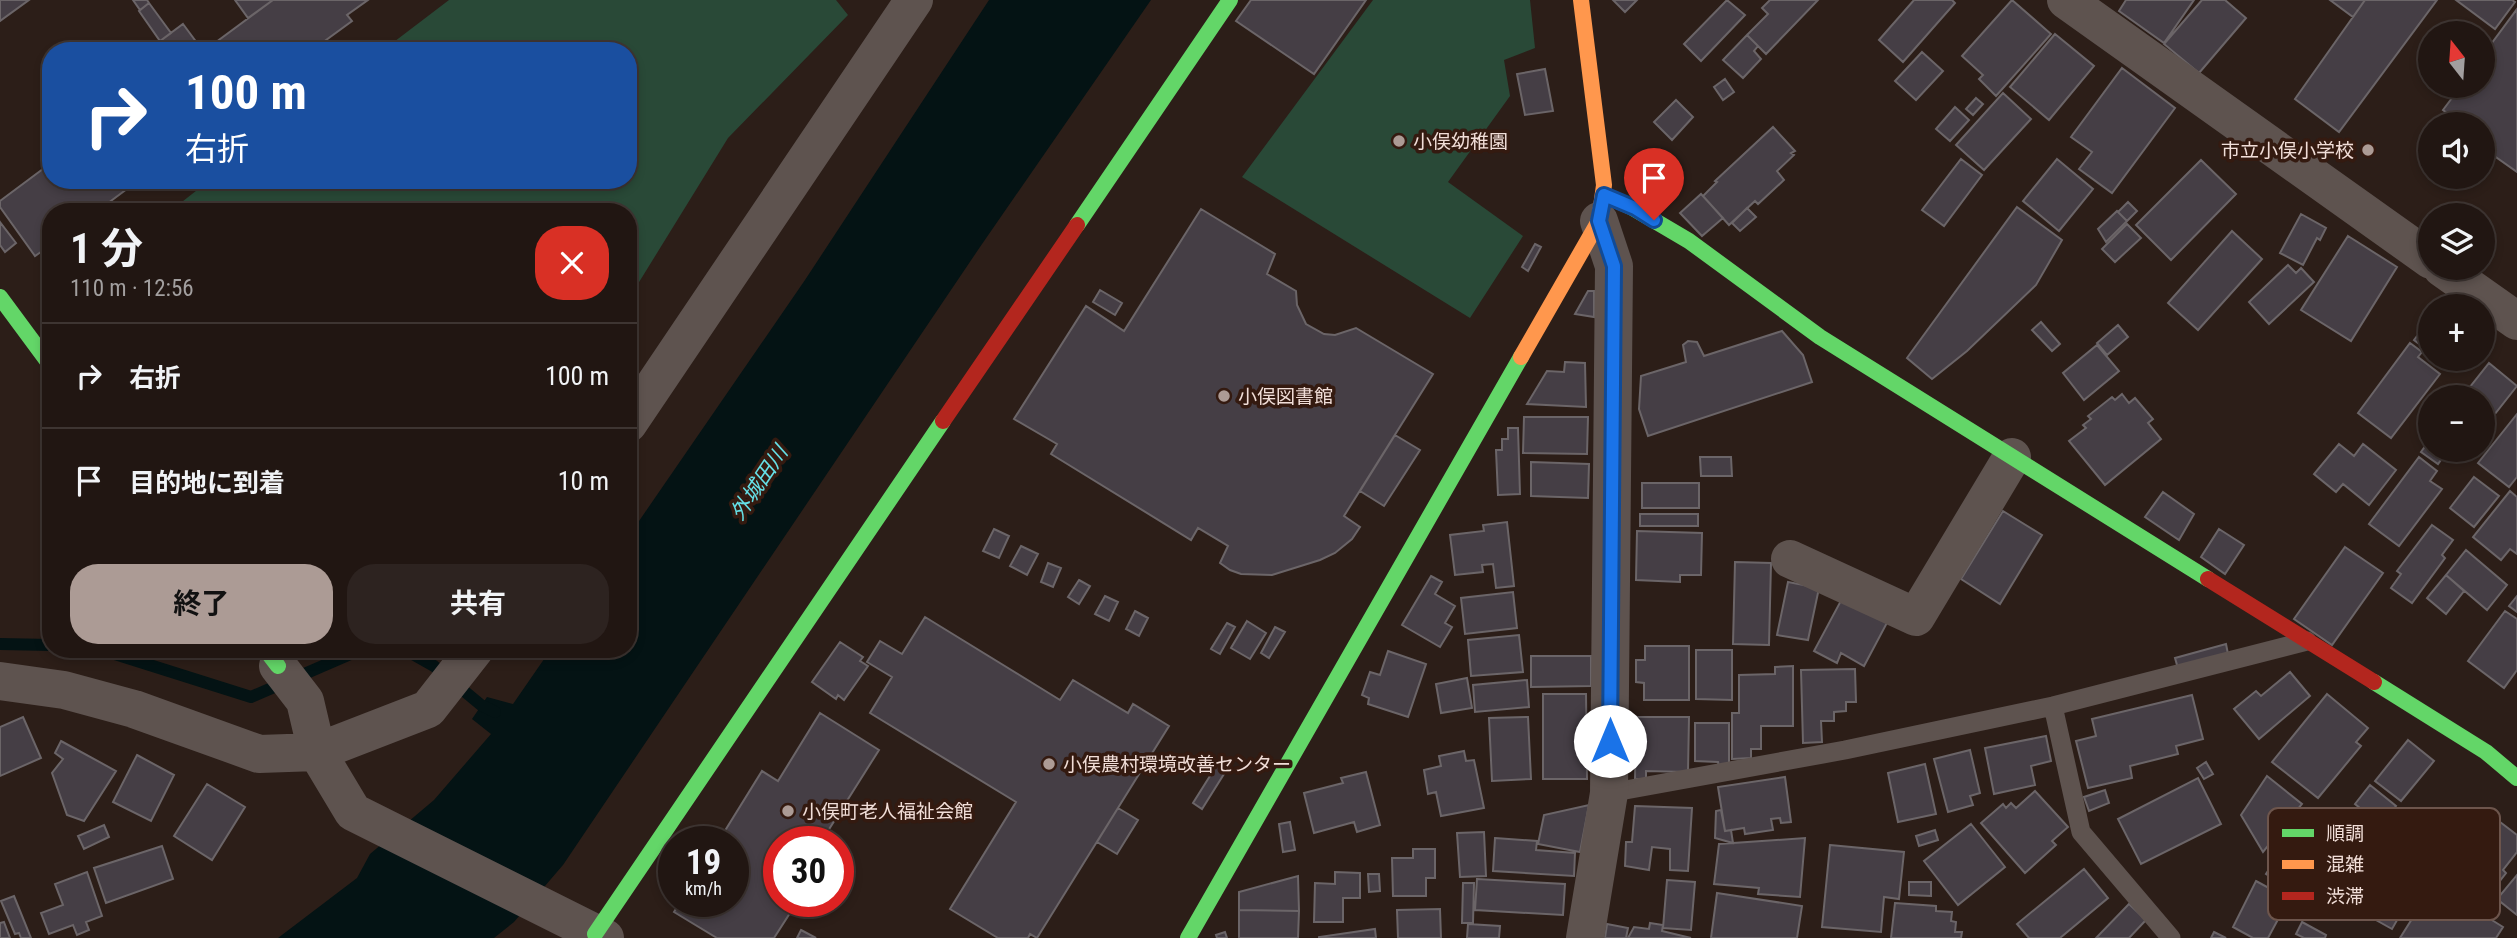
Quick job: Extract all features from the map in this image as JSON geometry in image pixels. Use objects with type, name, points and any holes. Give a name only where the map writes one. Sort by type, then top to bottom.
[{"type":"street","points":[[637,411],[914,0]]},
{"type":"street","points":[[272,658],[305,701],[317,752],[353,812],[590,933],[1230,0]]},
{"type":"street","points":[[1581,0],[1602,208],[1614,266],[1609,793],[1585,938]]},
{"type":"street","points":[[2066,0],[2418,251]]},
{"type":"street","points":[[1602,208],[1646,215],[1731,270],[1820,337],[2486,752],[2517,778]]},
{"type":"street","points":[[1188,938],[1602,208]]},
{"type":"street","points":[[2459,280],[2517,321]]},
{"type":"street","points":[[0,297],[42,354]]},
{"type":"street","points":[[12,342],[36,346]]},
{"type":"street","points":[[1790,559],[1916,617],[2012,457]]},
{"type":"street","points":[[0,681],[64,690],[134,709],[259,754],[317,752],[428,709],[459,670]]},
{"type":"lane","points":[[1609,793],[1845,750],[2053,706],[2308,641]]},
{"type":"lane","points":[[2053,706],[2081,832],[2171,938]]},
{"type":"green space","points":[[449,0],[836,0],[848,15],[728,138],[637,285],[637,203],[181,203],[198,189],[637,189],[637,42],[394,42]]},
{"type":"green space","points":[[1373,0],[1530,0],[1535,48],[1504,60],[1510,96],[1448,182],[1523,236],[1470,318],[1242,177]]},
{"type":"water","name":"外城田川","points":[[989,0],[1151,0],[980,247],[563,865],[514,922],[494,938],[278,938],[357,878],[370,854],[434,800],[491,734],[472,719],[487,697],[513,704],[545,658],[637,658],[637,524],[805,280]]},
{"type":"building","points":[[0,0],[29,0],[0,21]]},
{"type":"building","points":[[133,0],[147,0],[149,3],[140,10]]},
{"type":"building","points":[[235,0],[273,0],[248,18]]},
{"type":"building","points":[[273,0],[368,0],[347,15],[352,21],[323,42],[216,42]]},
{"type":"building","points":[[1251,0],[1366,0],[1314,74],[1236,21]]},
{"type":"building","points":[[1613,0],[1637,0],[1625,12]]},
{"type":"building","points":[[1727,0],[1745,15],[1701,61],[1684,44]]},
{"type":"building","points":[[1770,0],[1818,0],[1766,54],[1747,35],[1768,14],[1762,8]]},
{"type":"building","points":[[1914,0],[1952,0],[1955,3],[1903,62],[1879,40]]},
{"type":"building","points":[[2012,0],[2051,34],[1996,96],[1979,79],[1983,75],[1962,56]]},
{"type":"building","points":[[2126,0],[2194,0],[2164,43],[2119,11]]},
{"type":"building","points":[[2202,0],[2225,0],[2246,18],[2199,73],[2164,44]]},
{"type":"building","points":[[2330,0],[2365,0],[2353,17]]},
{"type":"building","points":[[2365,0],[2437,0],[2421,21],[2418,21],[2418,26],[2339,132],[2295,99]]},
{"type":"building","points":[[2456,0],[2515,2],[2496,28],[2496,21],[2484,21]]},
{"type":"building","points":[[149,3],[171,33],[160,41],[139,11]]},
{"type":"building","points":[[2517,9],[2517,172],[2495,156],[2495,112],[2443,110],[2452,98],[2496,98],[2496,37]]},
{"type":"building","points":[[183,24],[196,42],[159,42]]},
{"type":"building","points":[[2055,34],[2094,66],[2049,120],[2010,87]]},
{"type":"building","points":[[1747,35],[1758,46],[1754,51],[1761,59],[1743,78],[1723,60]]},
{"type":"building","points":[[1922,52],[1943,71],[1916,100],[1895,81]]},
{"type":"building","points":[[2122,68],[2175,108],[2112,193],[2079,169],[2092,152],[2071,137]]},
{"type":"building","points":[[1545,69],[1553,111],[1525,115],[1517,74]]},
{"type":"building","points":[[1725,79],[1734,92],[1723,100],[1714,87]]},
{"type":"building","points":[[2003,93],[2031,119],[1984,170],[1956,145]]},
{"type":"building","points":[[1976,98],[1983,104],[1973,115],[1966,109]]},
{"type":"building","points":[[1676,100],[1693,117],[1672,140],[1654,122]]},
{"type":"building","points":[[1955,107],[1969,120],[1950,141],[1936,129]]},
{"type":"building","points":[[1773,127],[1795,151],[1777,171],[1784,180],[1758,204],[1755,201],[1729,225],[1703,196],[1717,182],[1715,181]]},
{"type":"building","points":[[1961,159],[1982,175],[1944,226],[1922,210]]},
{"type":"building","points":[[2057,159],[2093,189],[2059,231],[2023,201]]},
{"type":"building","points":[[2201,160],[2236,194],[2171,260],[2136,225]]},
{"type":"building","points":[[42,170],[42,189],[127,189],[108,203],[42,203],[42,251],[35,256],[0,207],[0,201]]},
{"type":"building","points":[[1701,194],[1723,218],[1702,236],[1680,213]]},
{"type":"building","points":[[2128,202],[2137,211],[2127,221],[2118,212]]},
{"type":"building","points":[[2017,207],[2062,240],[2036,285],[1967,351],[1932,379],[1907,358]]},
{"type":"building","points":[[1747,208],[1756,217],[1740,231],[1732,223]]},
{"type":"building","name":"小俣図書館","points":[[1201,209],[1275,254],[1267,274],[1296,291],[1297,305],[1306,324],[1324,334],[1335,335],[1356,328],[1433,374],[1344,516],[1360,527],[1352,539],[1335,553],[1320,560],[1272,575],[1241,574],[1230,570],[1220,563],[1228,546],[1198,528],[1191,540],[1051,454],[1057,444],[1014,419],[1086,306],[1124,331]]},
{"type":"building","points":[[2117,211],[2127,221],[2106,242],[2098,229]]},
{"type":"building","points":[[2301,214],[2326,228],[2320,240],[2317,238],[2303,265],[2280,253]]},
{"type":"building","points":[[0,222],[16,243],[5,252],[0,245]]},
{"type":"building","points":[[2127,224],[2141,238],[2115,262],[2102,249]]},
{"type":"building","points":[[2232,231],[2262,259],[2198,330],[2168,303]]},
{"type":"building","points":[[2348,236],[2397,267],[2351,341],[2301,310]]},
{"type":"building","points":[[1535,244],[1541,247],[1528,271],[1522,267]]},
{"type":"building","points":[[2288,265],[2296,273],[2301,268],[2314,282],[2269,324],[2249,302]]},
{"type":"building","points":[[1100,290],[1122,303],[1115,315],[1093,302]]},
{"type":"building","points":[[1588,291],[1594,291],[1594,317],[1575,314]]},
{"type":"building","points":[[2041,322],[2060,344],[2052,351],[2032,330]]},
{"type":"building","points":[[2118,325],[2128,337],[2107,355],[2097,343]]},
{"type":"building","points":[[1782,331],[1803,355],[1812,382],[1648,436],[1639,409],[1641,376],[1686,362],[1683,345],[1688,341],[1697,342],[1704,356]]},
{"type":"building","points":[[2410,343],[2418,349],[2418,371],[2436,371],[2440,374],[2432,385],[2418,385],[2418,403],[2391,438],[2358,413]]},
{"type":"building","points":[[2097,345],[2119,371],[2084,400],[2063,373]]},
{"type":"building","points":[[1565,362],[1585,363],[1586,407],[1527,404],[1547,371],[1564,372]]},
{"type":"building","points":[[2495,368],[2517,386],[2495,414],[2495,385],[2472,385],[2483,371],[2495,371]]},
{"type":"building","points":[[2122,394],[2129,403],[2135,398],[2153,419],[2148,423],[2161,439],[2105,485],[2069,441],[2086,428],[2083,425],[2091,419],[2088,416],[2112,397],[2115,400]]},
{"type":"building","points":[[2517,414],[2517,477],[2509,487],[2478,463],[2495,462],[2495,442]]},
{"type":"building","points":[[1524,417],[1588,417],[1587,454],[1523,453]]},
{"type":"building","points":[[1508,428],[1518,428],[1520,494],[1498,495],[1496,450],[1502,450],[1502,439],[1508,439]]},
{"type":"building","points":[[1395,435],[1420,450],[1384,506],[1360,491]]},
{"type":"building","points":[[2339,444],[2354,456],[2363,444],[2396,470],[2369,505],[2343,484],[2336,492],[2314,474]]},
{"type":"building","points":[[1700,457],[1731,457],[1732,476],[1701,476]]},
{"type":"building","points":[[2418,458],[2418,462],[2425,462],[2437,471],[2430,481],[2442,489],[2399,546],[2369,524]]},
{"type":"building","points":[[1531,462],[1589,464],[1588,498],[1531,496]]},
{"type":"building","points":[[2474,477],[2499,496],[2474,527],[2450,508]]},
{"type":"building","points":[[1642,483],[1699,483],[1699,508],[1642,508]]},
{"type":"building","points":[[2510,491],[2517,497],[2517,554],[2510,549],[2501,560],[2473,537]]},
{"type":"building","points":[[2163,492],[2194,514],[2179,540],[2145,517]]},
{"type":"building","points":[[2003,511],[2042,535],[2000,604],[1961,579]]},
{"type":"building","points":[[1640,514],[1698,514],[1698,526],[1640,526]]},
{"type":"building","points":[[1507,522],[1514,586],[1496,588],[1493,564],[1482,565],[1483,572],[1455,575],[1450,535],[1484,531],[1483,525]]},
{"type":"building","points":[[2432,525],[2453,540],[2442,555],[2445,558],[2412,603],[2391,588],[2401,574],[2397,571]]},
{"type":"building","points":[[994,529],[1009,536],[999,558],[983,551]]},
{"type":"building","points":[[2219,529],[2244,545],[2225,574],[2201,557]]},
{"type":"building","points":[[1637,531],[1702,533],[1701,575],[1680,575],[1680,582],[1636,580]]},
{"type":"building","points":[[1021,546],[1038,554],[1027,575],[1010,566]]},
{"type":"building","points":[[2345,547],[2383,573],[2332,645],[2294,619]]},
{"type":"building","points":[[2466,550],[2507,585],[2487,610],[2446,575]]},
{"type":"building","points":[[1735,562],[1771,563],[1769,645],[1733,644]]},
{"type":"building","points":[[1048,563],[1061,568],[1053,587],[1041,582]]},
{"type":"building","points":[[2446,575],[2464,591],[2446,614],[2427,598]]},
{"type":"building","points":[[1431,576],[1442,582],[1435,594],[1455,606],[1445,623],[1452,627],[1440,647],[1402,625]]},
{"type":"building","points":[[1079,580],[1090,586],[1079,604],[1068,597]]},
{"type":"building","points":[[1788,582],[1819,588],[1808,640],[1777,635]]},
{"type":"building","points":[[1513,592],[1517,628],[1465,634],[1461,598]]},
{"type":"building","points":[[1844,595],[1889,619],[1864,666],[1841,653],[1837,663],[1814,651]]},
{"type":"building","points":[[1105,596],[1118,602],[1109,621],[1095,614]]},
{"type":"building","points":[[2517,596],[2517,612],[2509,606]]},
{"type":"building","points":[[1135,611],[1148,618],[1139,636],[1126,629]]},
{"type":"building","points":[[2505,611],[2517,619],[2517,670],[2504,688],[2468,661]]},
{"type":"building","name":"小俣農村環境改善センター","points":[[925,617],[1060,700],[1073,680],[1128,713],[1133,704],[1169,726],[1037,938],[1030,934],[1028,938],[998,938],[950,909],[1016,802],[870,713],[892,677],[867,662],[880,641],[902,654]]},
{"type":"building","points":[[1247,621],[1266,633],[1250,659],[1231,648]]},
{"type":"building","points":[[1227,623],[1235,627],[1220,654],[1211,649]]},
{"type":"building","points":[[1275,627],[1285,632],[1269,658],[1261,653]]},
{"type":"building","points":[[1519,635],[1523,672],[1471,676],[1468,640]]},
{"type":"building","points":[[840,642],[863,657],[860,661],[868,666],[844,700],[838,695],[836,699],[812,682]]},
{"type":"building","points":[[2226,644],[2229,659],[2179,672],[2175,658]]},
{"type":"building","points":[[1645,646],[1689,646],[1689,700],[1644,700],[1644,683],[1636,682],[1636,660],[1645,660]]},
{"type":"building","points":[[1696,650],[1732,650],[1732,700],[1696,699]]},
{"type":"building","points":[[1388,651],[1426,664],[1408,717],[1368,704],[1369,698],[1362,695],[1370,672],[1380,675]]},
{"type":"building","points":[[1531,656],[1591,656],[1591,686],[1531,687]]},
{"type":"building","points":[[1793,666],[1793,726],[1761,726],[1761,749],[1751,749],[1751,758],[1732,759],[1732,713],[1739,713],[1739,675],[1775,674],[1775,667]]},
{"type":"building","points":[[1855,669],[1856,702],[1846,702],[1846,711],[1834,712],[1834,721],[1821,721],[1822,742],[1803,743],[1801,670]]},
{"type":"building","points":[[2290,672],[2310,696],[2259,739],[2234,709],[2256,691],[2261,696]]},
{"type":"building","points":[[1467,678],[1472,708],[1441,713],[1436,684]]},
{"type":"building","points":[[1527,680],[1529,707],[1475,712],[1473,685]]},
{"type":"building","points":[[1543,694],[1586,694],[1587,779],[1543,779]]},
{"type":"building","points":[[2327,694],[2368,728],[2356,742],[2361,746],[2318,798],[2272,762]]},
{"type":"building","points":[[2192,695],[2203,739],[2176,746],[2178,754],[2130,766],[2132,778],[2088,788],[2076,741],[2096,736],[2092,719]]},
{"type":"building","name":"小俣町老人福祉会館","points":[[820,713],[879,750],[831,826],[763,826],[763,917],[787,917],[774,938],[717,938],[682,917],[749,917],[749,826],[728,826],[762,771],[778,781]]},
{"type":"building","points":[[23,717],[41,758],[0,776],[0,727]]},
{"type":"building","points":[[1528,717],[1531,779],[1492,781],[1489,718]]},
{"type":"building","points":[[1636,717],[1689,717],[1688,772],[1646,771],[1646,779],[1635,779]]},
{"type":"building","points":[[1695,723],[1729,723],[1729,767],[1719,767],[1718,762],[1695,761]]},
{"type":"building","points":[[2046,736],[2051,761],[2031,766],[2035,785],[1994,794],[1985,748]]},
{"type":"building","points":[[2408,740],[2434,761],[2401,801],[2375,781]]},
{"type":"building","points":[[61,741],[116,771],[84,821],[67,815],[52,773],[63,759],[55,753]]},
{"type":"building","points":[[1970,750],[1980,793],[1970,796],[1973,805],[1948,812],[1934,759]]},
{"type":"building","points":[[1464,751],[1466,761],[1474,760],[1484,808],[1441,816],[1436,792],[1428,794],[1424,770],[1441,766],[1439,756]]},
{"type":"building","points":[[137,755],[174,775],[151,821],[113,802]]},
{"type":"building","points":[[1220,760],[1229,766],[1202,809],[1193,803]]},
{"type":"building","points":[[2206,762],[2213,774],[2204,779],[2197,768]]},
{"type":"building","points":[[1925,764],[1936,814],[1898,822],[1888,773]]},
{"type":"building","points":[[1366,772],[1380,825],[1357,832],[1354,822],[1314,833],[1304,793],[1343,783],[1341,778]]},
{"type":"building","points":[[2267,776],[2302,804],[2299,808],[2268,808],[2268,846],[2263,852],[2241,815]]},
{"type":"building","points":[[1785,777],[1791,822],[1781,823],[1780,818],[1771,819],[1773,830],[1745,834],[1744,828],[1725,831],[1718,787]]},
{"type":"building","points":[[2198,778],[2221,824],[2141,864],[2118,819]]},
{"type":"building","points":[[207,784],[245,807],[212,860],[174,836]]},
{"type":"building","points":[[2370,785],[2396,806],[2360,808],[2355,804]]},
{"type":"building","points":[[2105,790],[2109,803],[2089,811],[2084,797]]},
{"type":"building","points":[[2035,791],[2068,827],[2052,841],[2056,845],[2025,873],[1981,823],[2003,804],[2006,808],[2011,803],[2016,808]]},
{"type":"building","points":[[1589,805],[1580,852],[1538,844],[1544,815]]},
{"type":"building","points":[[1635,806],[1692,808],[1688,871],[1670,870],[1670,849],[1652,847],[1649,870],[1625,866],[1626,842],[1632,842]]},
{"type":"building","points":[[1118,808],[1138,820],[1117,854],[1097,842]]},
{"type":"building","points":[[1721,810],[1725,831],[1731,830],[1733,843],[1715,838],[1716,811]]},
{"type":"building","points":[[1290,822],[1295,850],[1283,852],[1279,824]]},
{"type":"building","points":[[2500,822],[2517,835],[2517,852],[2503,870],[2506,873],[2500,881]]},
{"type":"building","points":[[1971,824],[2005,867],[1958,905],[1924,861]]},
{"type":"building","points":[[104,825],[109,837],[84,849],[78,836]]},
{"type":"building","points":[[1935,830],[1938,840],[1919,846],[1916,836]]},
{"type":"building","points":[[1484,832],[1486,876],[1460,877],[1457,833]]},
{"type":"building","points":[[1495,838],[1537,841],[1536,850],[1575,853],[1574,876],[1493,871]]},
{"type":"building","points":[[1805,838],[1800,897],[1758,894],[1759,888],[1714,884],[1719,844]]},
{"type":"building","points":[[1830,845],[1904,852],[1899,899],[1884,897],[1881,932],[1822,927]]},
{"type":"building","points":[[162,846],[173,879],[106,903],[94,868]]},
{"type":"building","points":[[1413,849],[1435,849],[1435,878],[1426,878],[1426,896],[1393,896],[1392,858],[1413,858]]},
{"type":"building","points":[[2084,869],[2108,898],[2060,938],[2029,938],[2017,924]]},
{"type":"building","points":[[87,872],[102,916],[86,922],[89,930],[77,935],[73,925],[49,934],[41,913],[63,905],[55,884]]},
{"type":"building","points":[[1335,872],[1360,873],[1360,898],[1343,898],[1343,922],[1314,922],[1315,883],[1335,884]]},
{"type":"building","points":[[1368,874],[1379,874],[1380,891],[1369,892]]},
{"type":"building","points":[[2517,875],[2517,915],[2500,901],[2500,895]]},
{"type":"building","points":[[1298,876],[1299,911],[1239,910],[1239,892]]},
{"type":"building","points":[[1477,879],[1565,884],[1563,915],[1475,910]]},
{"type":"building","points":[[1667,880],[1695,882],[1691,930],[1663,928]]},
{"type":"building","points":[[2256,881],[2268,888],[2268,920],[2278,920],[2268,938],[2253,938],[2233,927]]},
{"type":"building","points":[[1909,882],[1931,882],[1931,896],[1909,895]]},
{"type":"building","points":[[1463,883],[1474,883],[1473,923],[1462,923]]},
{"type":"building","points":[[1717,893],[1802,906],[1797,938],[1711,938]]},
{"type":"building","points":[[14,896],[31,938],[21,938],[19,933],[15,934],[1,901]]},
{"type":"building","points":[[1895,903],[1936,906],[1936,911],[1952,912],[1951,921],[1956,922],[1955,932],[1962,932],[1961,938],[1891,938]]},
{"type":"building","points":[[2129,904],[2146,920],[2129,938],[2096,938]]},
{"type":"building","points":[[1440,909],[1441,938],[1398,938],[1397,910]]},
{"type":"building","points":[[1239,910],[1299,911],[1298,938],[1239,938]]},
{"type":"building","points":[[2376,920],[2397,920],[2392,929]]},
{"type":"building","points":[[2411,920],[2492,920],[2503,927],[2496,938],[2400,938]]},
{"type":"building","points":[[4,922],[10,938],[0,938],[0,923]]},
{"type":"building","points":[[2302,922],[2326,935],[2325,938],[2304,938],[2296,934]]},
{"type":"building","points":[[1650,923],[1663,925],[1662,931],[1691,938],[1628,938],[1634,927],[1649,929]]},
{"type":"building","points":[[1468,924],[1500,926],[1499,938],[1467,938]]},
{"type":"building","points":[[1607,924],[1628,928],[1626,938],[1605,938]]},
{"type":"building","points":[[1375,929],[1376,938],[1319,938],[1319,937]]},
{"type":"building","points":[[801,930],[816,938],[797,938]]},
{"type":"building","points":[[1225,932],[1227,938],[1217,938],[1216,935]]},
{"type":"building","points":[[2214,932],[2226,938],[2211,938]]},
{"type":"waterway","points":[[0,644],[42,645]]},
{"type":"waterway","points":[[128,658],[251,697],[341,658]]},
{"type":"waterway","points":[[420,658],[434,666],[481,705],[495,712]]},
{"type":"traffic: fast","points":[[1077,225],[1230,0]]},
{"type":"traffic: fast","points":[[1604,195],[1633,208],[1689,241],[1820,337],[2208,579]]},
{"type":"traffic: fast","points":[[0,297],[42,354]]},
{"type":"traffic: fast","points":[[1188,938],[1521,357]]},
{"type":"traffic: fast","points":[[595,934],[943,421]]},
{"type":"traffic: fast","points":[[272,658],[278,666]]},
{"type":"traffic: fast","points":[[2374,682],[2486,752],[2517,778]]},
{"type":"traffic: slow","points":[[1521,357],[1599,221],[1604,185],[1581,0]]},
{"type":"traffic: jam","points":[[943,421],[1077,225]]},
{"type":"traffic: jam","points":[[2208,579],[2374,682]]},
{"type":"place","name":"小俣幼稚園","points":[[1399,141]]},
{"type":"place","name":"市立小俣小学校","points":[[2368,150]]},
{"type":"place","name":"小俣図書館","points":[[1224,396]]},
{"type":"place","name":"小俣農村環境改善センター","points":[[1049,764]]},
{"type":"place","name":"小俣町老人福祉会館","points":[[788,811]]},
{"type":"route","points":[[1610,741],[1614,266],[1599,221],[1604,195],[1635,208],[1654,220]]}]
